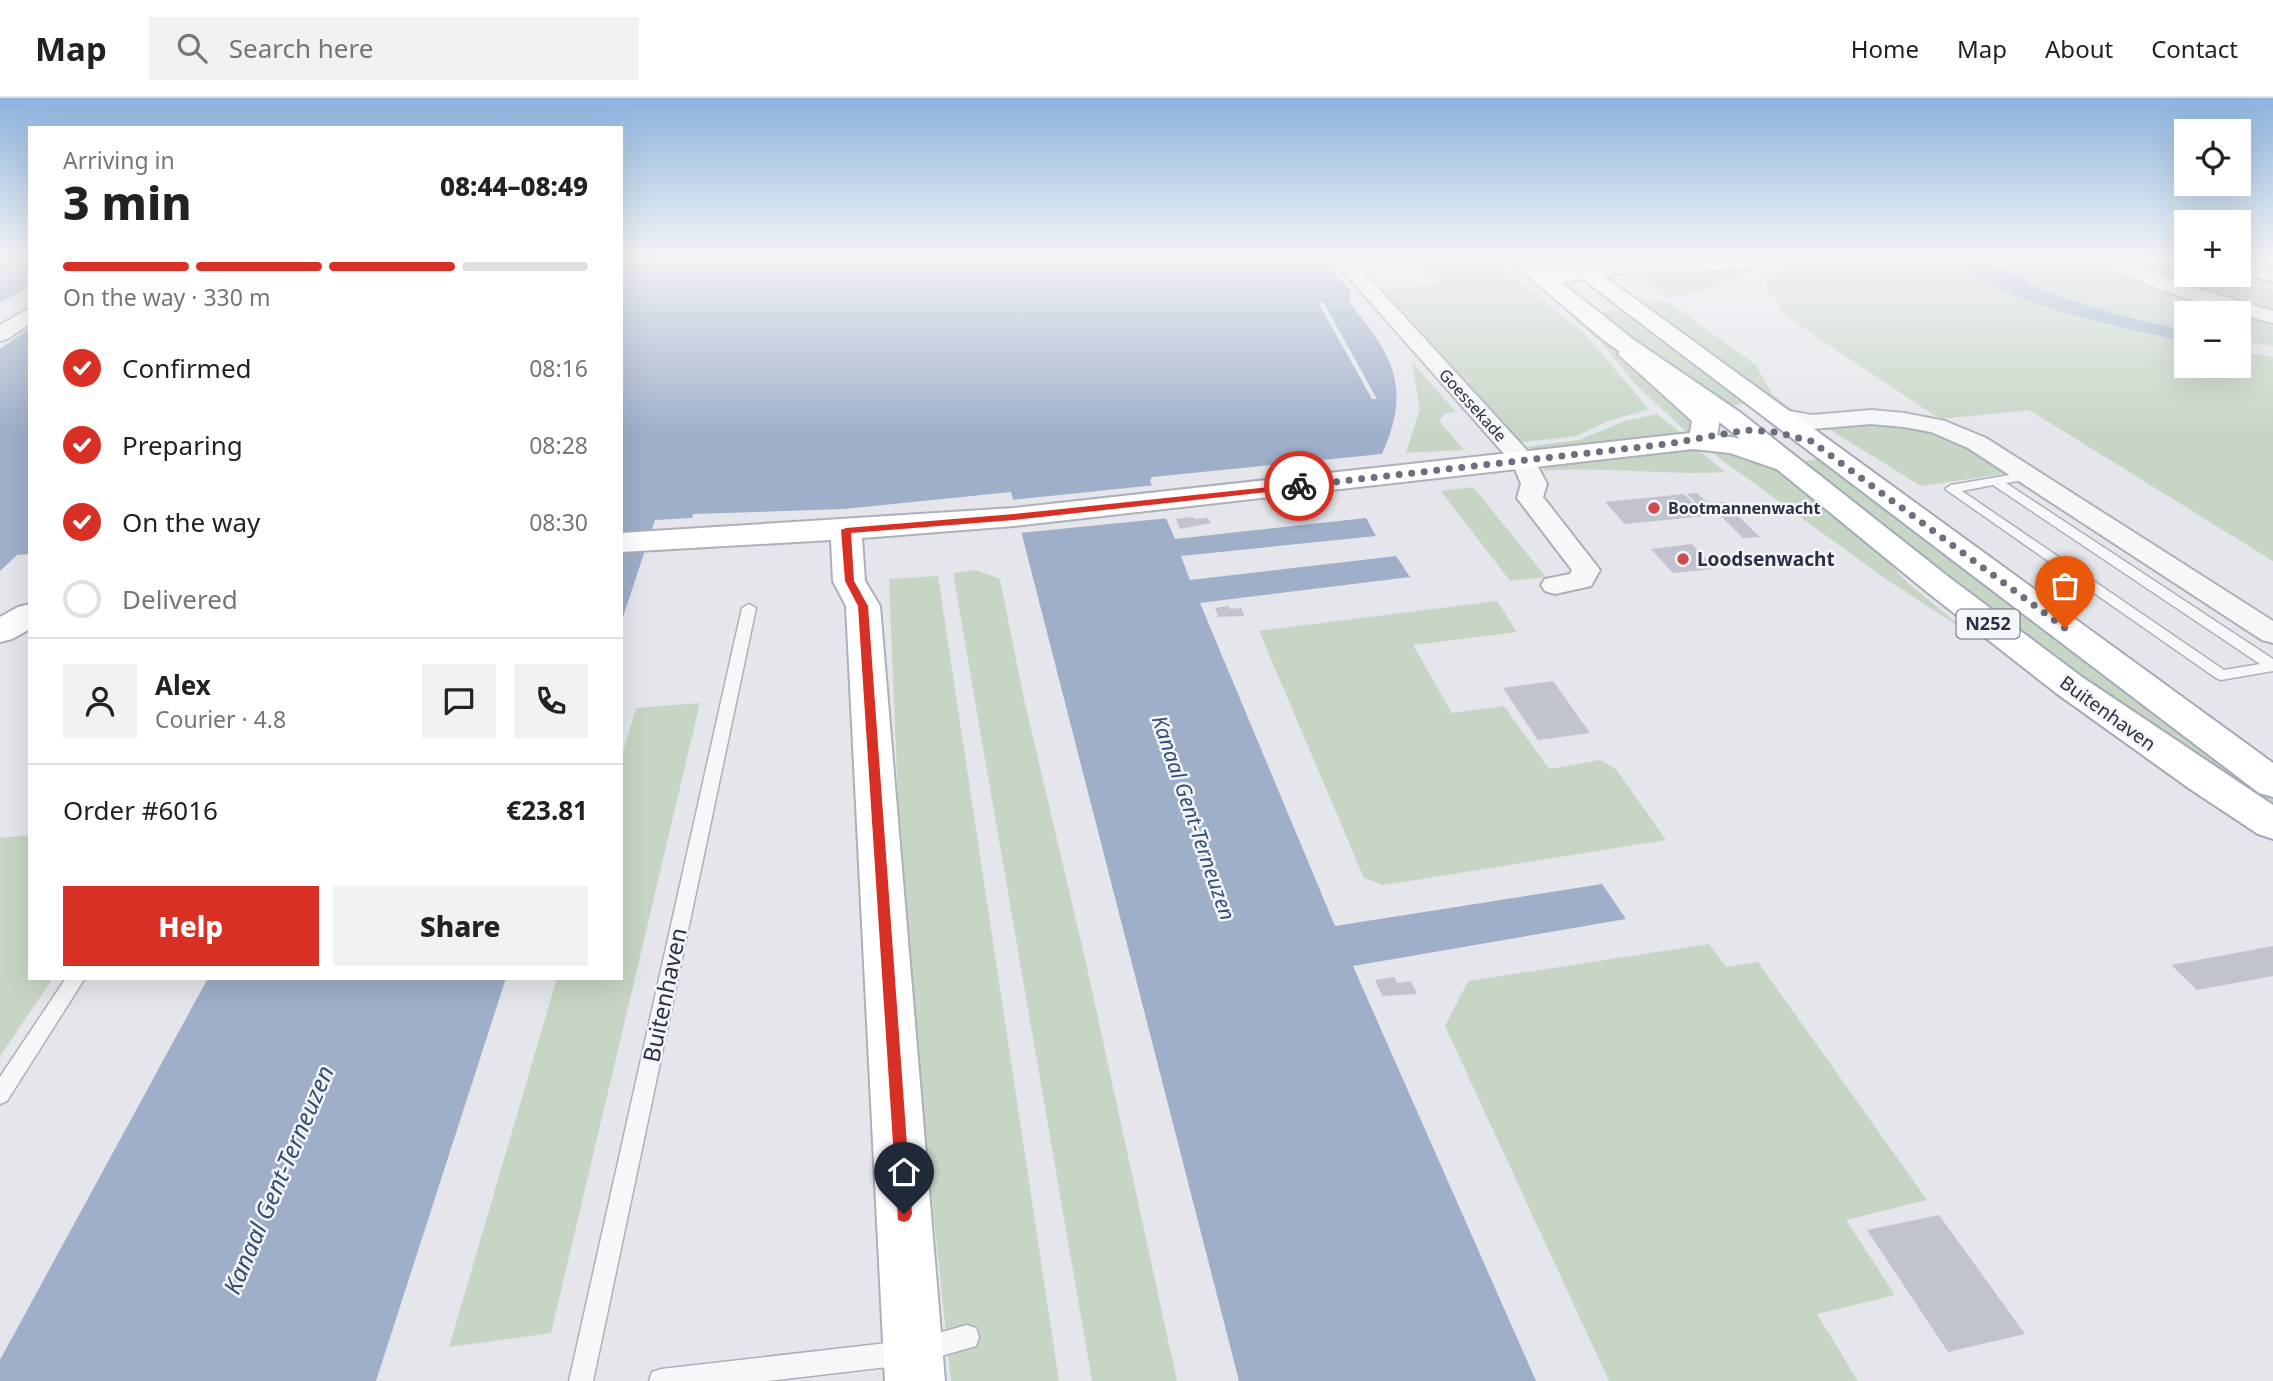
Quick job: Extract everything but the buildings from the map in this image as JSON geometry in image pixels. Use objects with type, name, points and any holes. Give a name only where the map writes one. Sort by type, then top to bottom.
[{"type":"main road","name":"Buitenhaven","points":[[1588,315],[1626,346],[1677,379],[1746,430],[1798,452],[2273,783]]},
{"type":"main road","name":"Buitenhaven","points":[[1643,315],[1779,416],[1798,452],[2017,646],[2197,777],[2273,824]]},
{"type":"main road","name":"Buitenhaven","points":[[1626,346],[1635,359],[1706,419],[1707,425],[1697,439]]},
{"type":"main road","name":"Buitenhaven","points":[[623,543],[1014,517],[1524,462],[1746,430]]},
{"type":"main road","name":"Buitenhaven","points":[[1697,439],[1744,448],[1798,452]]},
{"type":"main road","points":[[860,529],[849,581],[863,606],[914,1367]]},
{"type":"main road","points":[[0,632],[28,615]]},
{"type":"street","points":[[0,335],[28,315]]},
{"type":"street","name":"Goessekade","points":[[1392,315],[1524,462]]},
{"type":"street","name":"Buitenhaven","points":[[1779,416],[1812,422],[1871,417],[1904,421],[1937,426],[1976,443],[2273,634]]},
{"type":"street","points":[[1524,462],[1534,484],[1530,498],[1586,570],[1581,580],[1555,585]]},
{"type":"lane","points":[[2027,476],[1951,489],[2221,675],[2273,666]]},
{"type":"lane","points":[[1995,481],[2273,666]]},
{"type":"lane","name":"Buitenhaven","points":[[581,1381],[749,608]]},
{"type":"lane","points":[[0,1095],[75,980]]},
{"type":"lane","points":[[661,1381],[914,1367],[967,1337]]},
{"type":"green space","points":[[1400,315],[1561,315],[1586,335],[1648,408],[1608,421],[1576,436],[1516,443]]},
{"type":"green space","points":[[1569,315],[1578,315],[1645,375],[1686,407],[1695,428],[1687,432],[1636,385],[1603,344]]},
{"type":"green space","points":[[1603,315],[1630,315],[1748,403],[1721,407]]},
{"type":"green space","points":[[1660,315],[1686,315],[1756,365],[1772,394],[1796,413],[1783,409]]},
{"type":"green space","points":[[1786,315],[2077,315],[2174,338],[2174,378],[2251,378],[2251,353],[2273,357],[2273,561],[2029,410],[1940,419]]},
{"type":"green space","points":[[2122,315],[2174,315],[2174,327]]},
{"type":"green space","points":[[2251,315],[2273,321],[2273,346],[2251,342]]},
{"type":"green space","points":[[1412,362],[1456,412],[1444,414],[1439,421],[1464,450],[1406,453],[1420,409]]},
{"type":"green space","points":[[1657,414],[1683,435],[1540,451],[1525,447],[1579,440],[1625,421]]},
{"type":"green space","points":[[1908,423],[1955,435],[2011,473],[1921,486],[1821,424]]},
{"type":"green space","points":[[1697,449],[1725,472],[1545,471],[1543,468]]},
{"type":"green space","points":[[1707,449],[1752,455],[1779,472],[1881,555],[1909,584],[1972,635],[1887,580]]},
{"type":"green space","points":[[1822,458],[2273,795],[2273,812],[2139,725],[1794,463]]},
{"type":"green space","points":[[1473,487],[1546,577],[1510,581],[1441,491]]},
{"type":"green space","points":[[976,570],[1000,579],[1024,699],[1086,963],[1177,1381],[1092,1381],[953,573]]},
{"type":"green space","points":[[938,576],[1059,1381],[951,1381],[903,924],[889,579]]},
{"type":"green space","points":[[1497,601],[1517,632],[1413,645],[1452,713],[1504,706],[1549,769],[1600,760],[1616,769],[1666,840],[1384,885],[1364,878],[1259,631]]},
{"type":"green space","points":[[700,703],[551,1333],[449,1347],[556,980],[623,980],[623,752],[636,708]]},
{"type":"green space","points":[[28,835],[28,980],[52,980],[0,1056],[0,838]]},
{"type":"green space","points":[[1709,944],[1726,967],[1758,962],[1927,1200],[1846,1220],[1895,1295],[1817,1314],[1858,1381],[1609,1381],[1445,1026],[1468,981]]},
{"type":"water","name":"Kanaal Gent-Terneuzen","points":[[623,315],[1359,315],[1387,356],[1396,391],[1396,410],[1382,454],[1152,477],[1150,481],[1175,539],[1366,518],[1376,536],[1181,556],[1190,580],[1396,556],[1410,577],[1200,603],[1335,926],[1602,884],[1626,919],[1353,966],[1536,1381],[1239,1381],[1011,492],[844,509],[693,514],[692,518],[655,520],[623,617]]},
{"type":"water","points":[[2075,315],[2121,315],[2174,327],[2174,338]]},
{"type":"water","points":[[28,329],[28,554],[17,555],[0,571],[0,349]]},
{"type":"water","name":"Kanaal Gent-Terneuzen","points":[[207,980],[505,980],[376,1381],[0,1381],[0,1360]]},
{"type":"pier","points":[[1325,315],[1330,315],[1377,399],[1372,399]]},
{"type":"pier","points":[[1156,485],[1169,518],[1020,533],[1011,500]]},
{"type":"way so far","points":[[1299,486],[1693,441],[1746,430],[1775,432],[1811,441],[2065,628]]},
{"type":"place","name":"Bootmannenwacht","points":[[1654,508]]},
{"type":"place","name":"Loodsenwacht","points":[[1683,559]]},
{"type":"route","points":[[904,1214],[863,606],[849,581],[846,530],[1014,517],[1299,486]]}]
